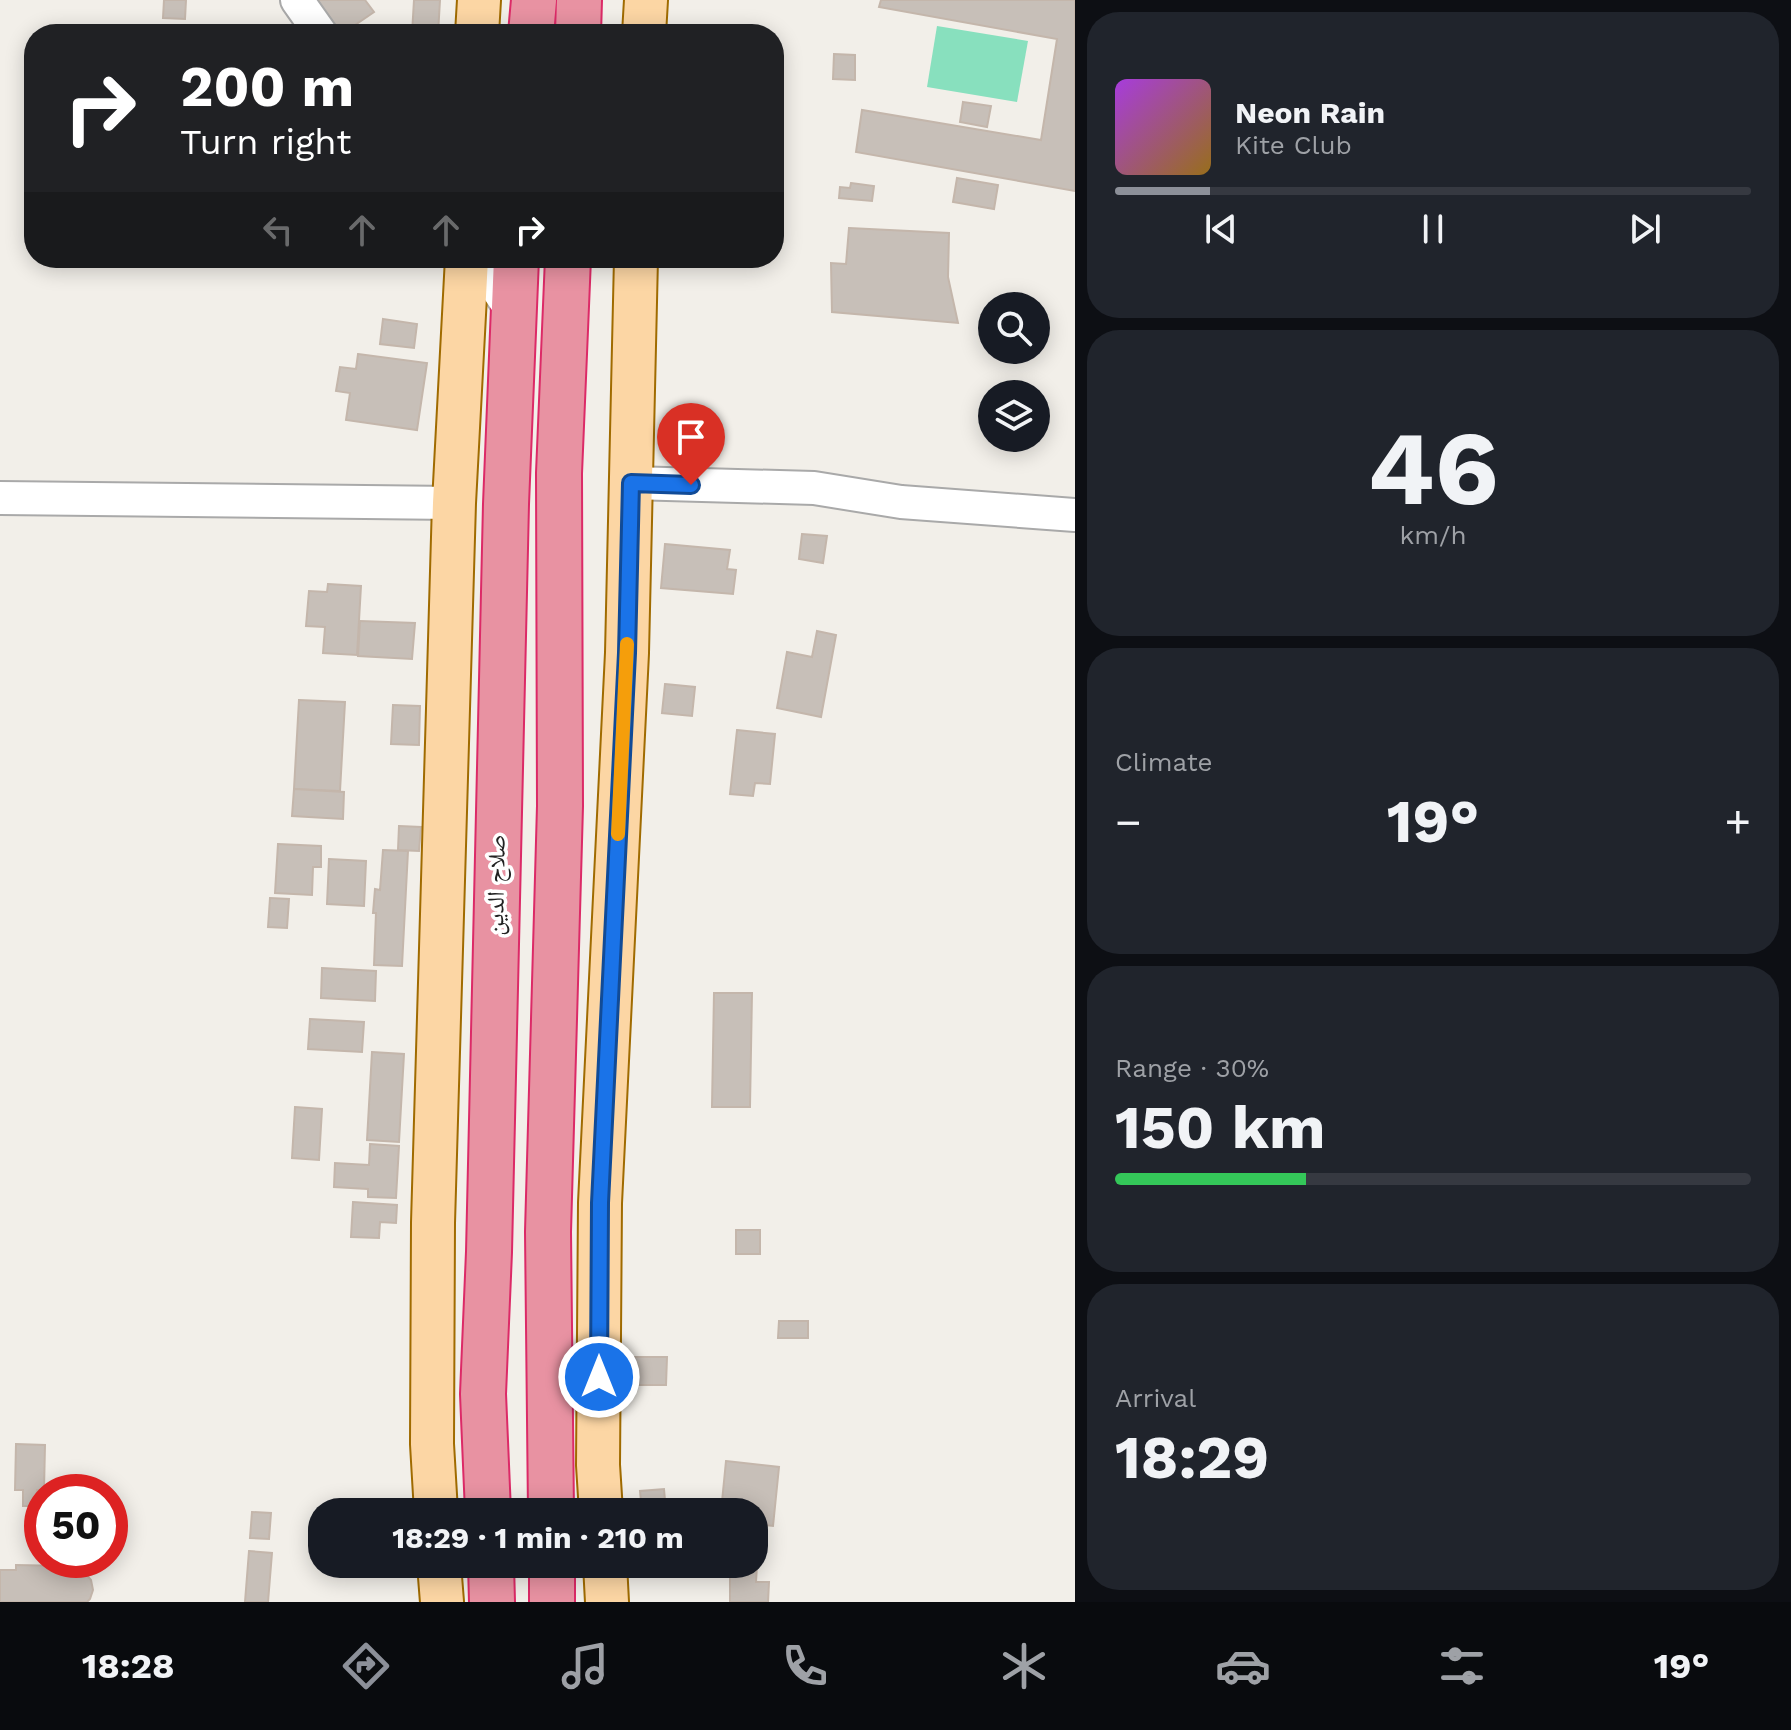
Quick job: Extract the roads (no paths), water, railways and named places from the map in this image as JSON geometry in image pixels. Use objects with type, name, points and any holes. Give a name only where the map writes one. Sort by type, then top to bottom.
[{"type":"highway","points":[[532,24],[534,0]]},
{"type":"highway","points":[[578,24],[579,0]]},
{"type":"highway","name":"صلاح الدين","points":[[487,1498],[483,1394],[515,268]]},
{"type":"highway","points":[[551,1498],[548,1232],[560,822],[559,473],[568,268]]},
{"type":"highway","points":[[491,1578],[492,1602]]},
{"type":"highway","points":[[552,1578],[552,1602]]},
{"type":"main road","points":[[478,24],[479,0]]},
{"type":"main road","points":[[645,24],[646,0]]},
{"type":"main road","points":[[435,1498],[432,1444],[433,1223],[454,503],[466,268]]},
{"type":"main road","points":[[600,1498],[600,1203],[627,653],[636,268]]},
{"type":"main road","points":[[440,1578],[442,1602]]},
{"type":"main road","points":[[606,1578],[607,1602]]},
{"type":"street","points":[[297,0],[314,24]]},
{"type":"street","points":[[483,268],[512,311]]},
{"type":"street","points":[[631,483],[814,488],[901,502],[1075,515]]},
{"type":"street","points":[[0,498],[454,503]]}]
